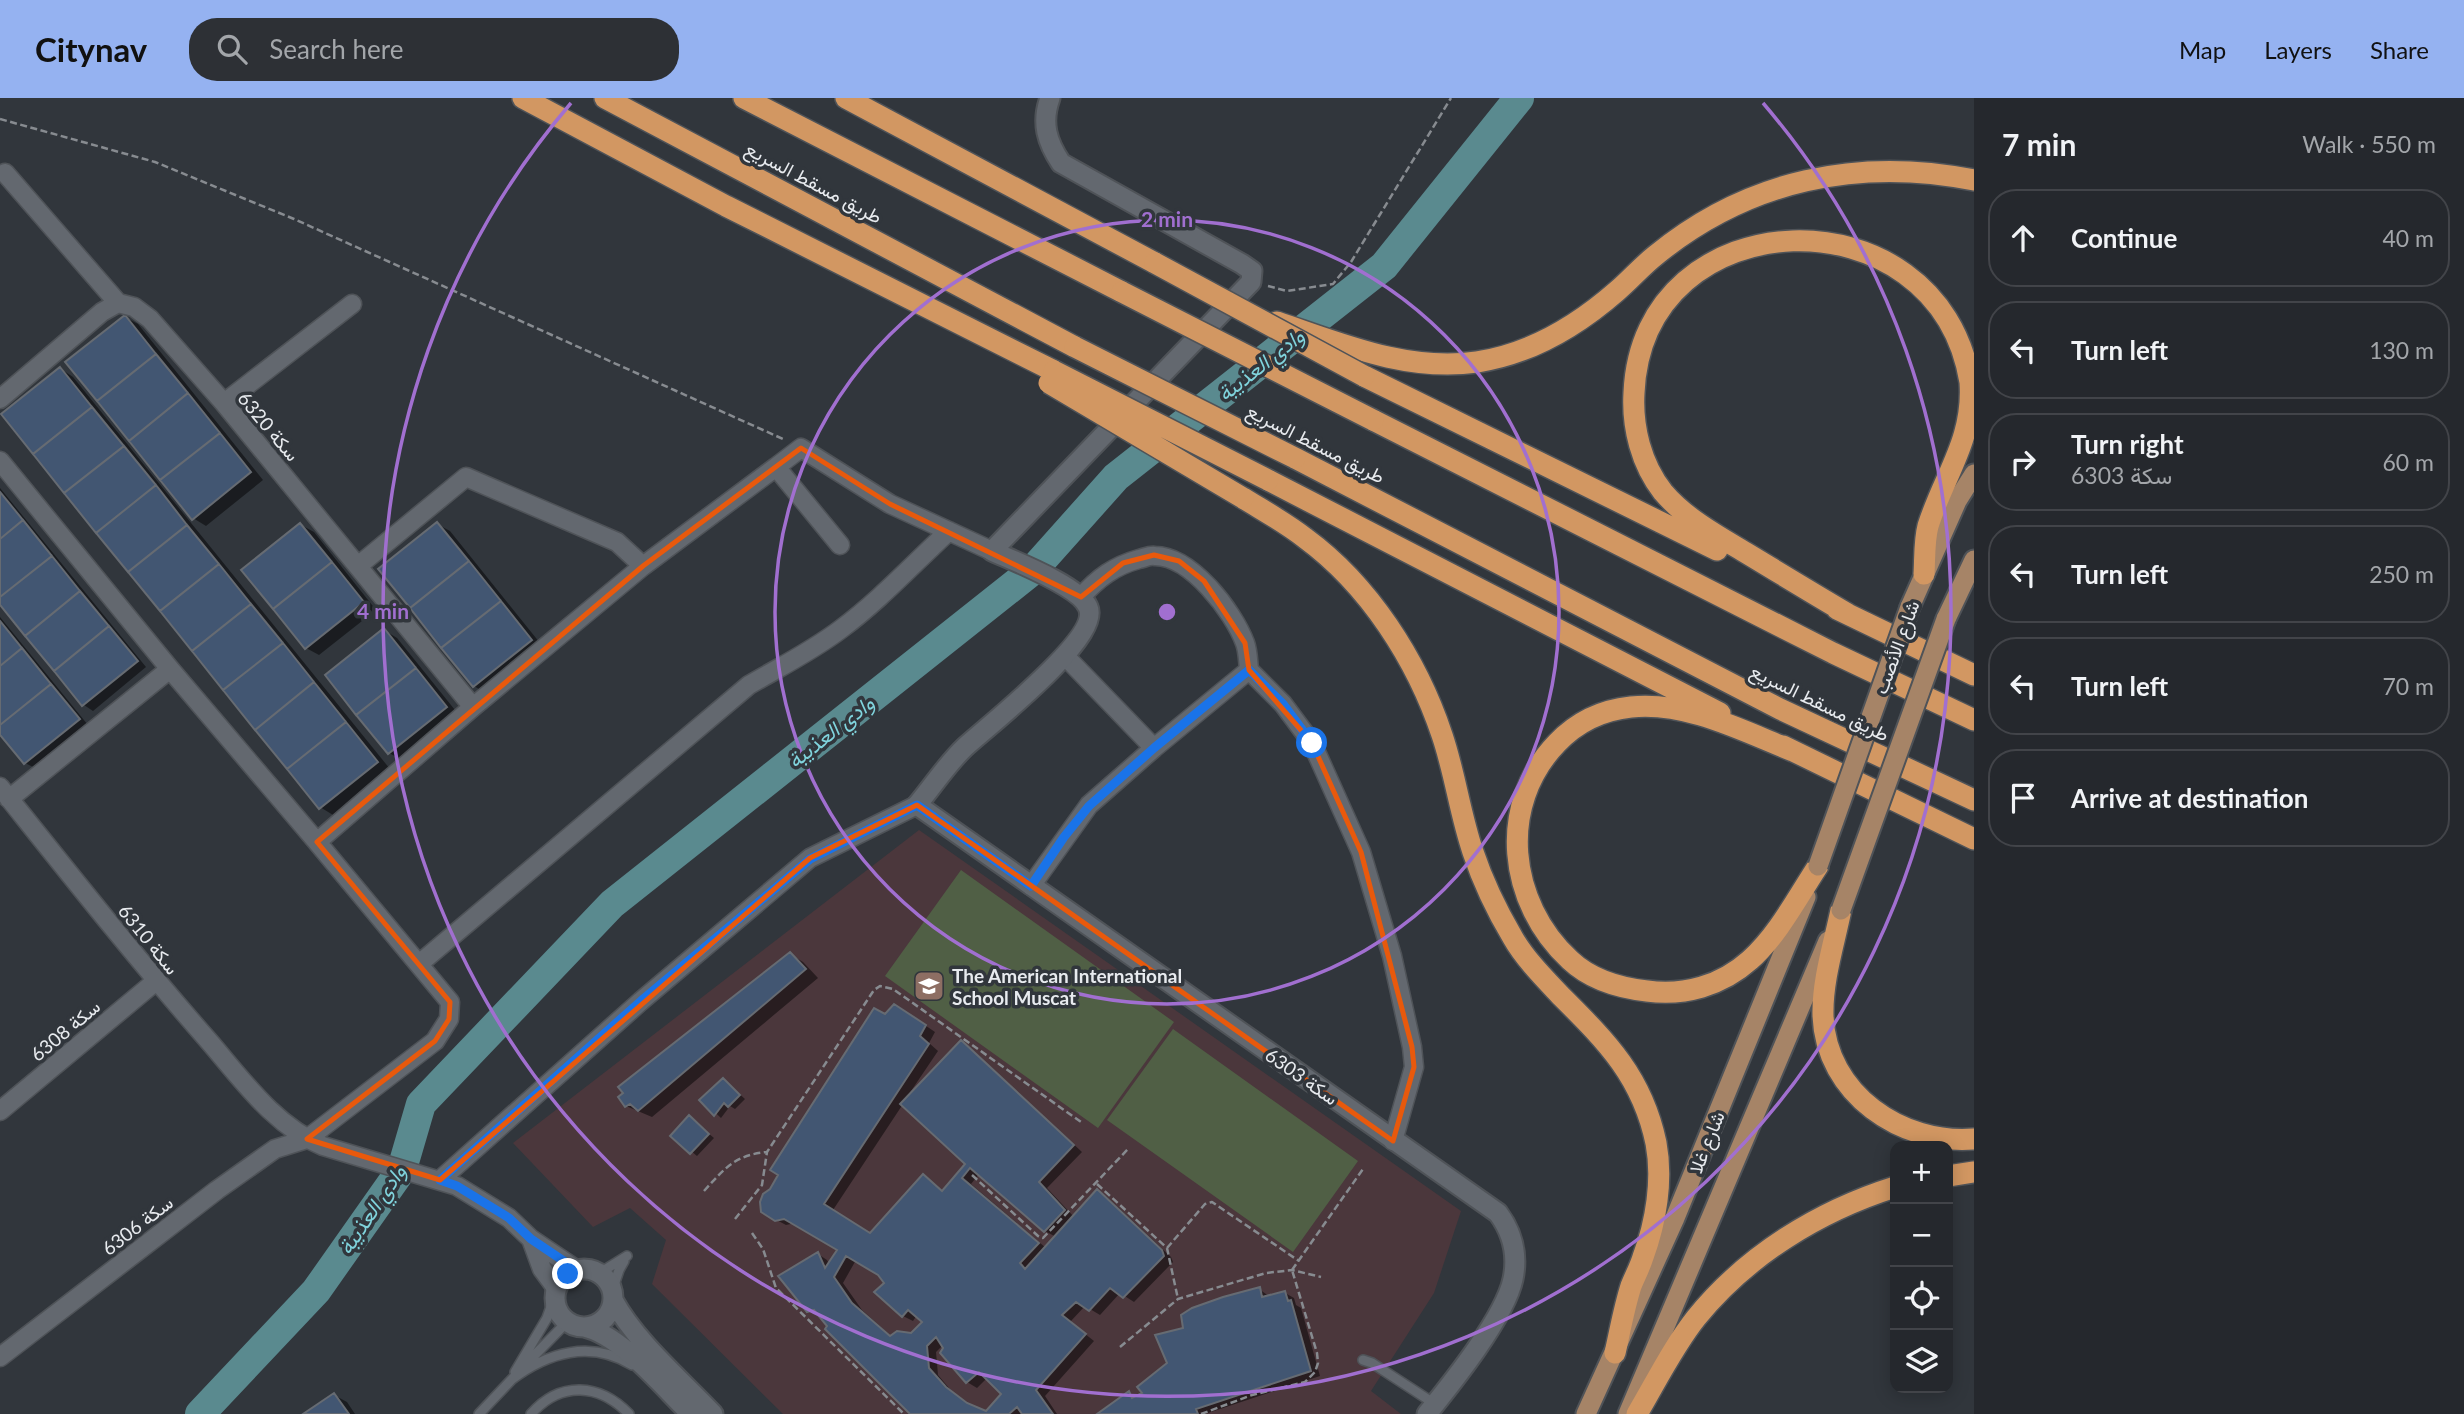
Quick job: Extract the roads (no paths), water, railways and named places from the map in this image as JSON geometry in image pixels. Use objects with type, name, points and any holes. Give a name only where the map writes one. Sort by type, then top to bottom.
[{"type":"highway","points":[[523,98],[1051,376],[1268,480],[1515,605],[1793,751],[1970,838]]},
{"type":"highway","name":"طريق مسقط السريع","points":[[605,98],[1075,347],[1780,709],[1974,800]]},
{"type":"highway","points":[[744,98],[1820,647],[1974,720]]},
{"type":"highway","points":[[846,98],[1364,376],[1974,676]]},
{"type":"highway","points":[[1246,312],[1377,356],[1454,364],[1498,357],[1537,344],[1576,323],[1618,290],[1658,253],[1715,214],[1762,193],[1839,174],[1886,170],[1908,170],[1974,180]]},
{"type":"highway","points":[[1848,614],[1700,525],[1664,492],[1652,476],[1642,451],[1634,424],[1634,392],[1637,365],[1646,339],[1657,316],[1683,285],[1716,260],[1754,245],[1780,240],[1805,239],[1858,248],[1881,258],[1919,285],[1948,321],[1959,344],[1970,381],[1970,425],[1928,527],[1924,574]]},
{"type":"highway","points":[[1051,376],[1305,537],[1352,580],[1385,622],[1417,676],[1442,734],[1473,852],[1493,901],[1514,940],[1532,964],[1614,1050],[1634,1080],[1649,1117],[1656,1144],[1655,1220],[1632,1286],[1615,1353]]},
{"type":"highway","points":[[1793,751],[1686,712],[1633,706],[1604,711],[1566,733],[1537,766],[1526,788],[1519,812],[1519,869],[1528,902],[1540,923],[1570,961],[1591,975],[1629,989],[1677,993],[1699,989],[1720,980],[1749,960],[1780,925],[1818,866]]},
{"type":"highway","points":[[1841,909],[1823,1016],[1831,1052],[1848,1084],[1872,1110],[1899,1127],[1938,1138],[1974,1139]]},
{"type":"highway","points":[[1953,1175],[1974,1172]]},
{"type":"highway","points":[[1637,1414],[1695,1320],[1724,1287],[1750,1264],[1801,1229],[1846,1205],[1890,1189]]},
{"type":"main road","name":"شارع الأنصب","points":[[1818,866],[1910,607],[1957,501],[1974,474]]},
{"type":"main road","name":"شارع الأنصب","points":[[1841,909],[1946,619],[1974,560]]},
{"type":"main road","name":"شارع غلا","points":[[1586,1414],[1675,1218],[1818,866]]},
{"type":"main road","name":"شارع غلا","points":[[1628,1414],[1841,909]]},
{"type":"street","points":[[992,551],[1251,282],[1252,271],[1242,264],[1061,163],[1050,146],[1045,127],[1050,98]]},
{"type":"street","points":[[0,399],[102,313],[118,303],[5,173]]},
{"type":"street","name":"سكة 6320","points":[[118,303],[134,307],[150,318],[224,403],[473,707]]},
{"type":"street","points":[[224,403],[352,304]]},
{"type":"street","points":[[317,842],[473,707],[643,566],[802,448],[890,505],[1055,581],[1081,597],[1089,608],[1090,618],[1066,657],[962,750],[917,805],[810,859],[641,1001],[440,1180]]},
{"type":"street","points":[[0,461],[170,670],[419,964],[749,685],[841,629],[949,531]]},
{"type":"street","points":[[776,467],[840,545]]},
{"type":"street","points":[[358,566],[466,477],[617,542],[643,566]]},
{"type":"street","points":[[1081,597],[1098,578],[1123,563],[1154,555],[1179,561],[1204,581],[1226,609],[1245,643],[1249,670],[1283,704],[1312,743],[1361,852],[1392,956],[1412,1047],[1414,1067],[1393,1141]]},
{"type":"street","points":[[1066,657],[1154,748]]},
{"type":"street","points":[[5,793],[170,670]]},
{"type":"street","points":[[1031,886],[1089,806],[1249,670]]},
{"type":"street","name":"سكة 6310","points":[[5,793],[156,981],[271,1112],[307,1139],[457,1186],[509,1218],[531,1239],[584,1270]]},
{"type":"street","name":"سكة 6303","points":[[917,805],[1498,1213],[1508,1226],[1514,1250],[1514,1269],[1509,1292],[1486,1334],[1431,1409]]},
{"type":"street","name":"سكة 6306","points":[[0,1357],[217,1190],[275,1149],[307,1139],[435,1041],[449,1019],[450,1002],[419,964]]},
{"type":"street","name":"سكة 6308","points":[[2,1104],[156,981]]},
{"type":"street","points":[[531,1239],[542,1269],[555,1293],[560,1316],[575,1325],[598,1330],[608,1336],[691,1414]]},
{"type":"street","points":[[555,1293],[568,1274],[584,1270],[605,1278],[623,1317],[713,1414]]},
{"type":"street","points":[[575,1325],[600,1322],[607,1316],[612,1296]]},
{"type":"lane","points":[[584,1270],[606,1269],[627,1256],[619,1270],[612,1296]]},
{"type":"lane","points":[[511,1380],[547,1318],[555,1293]]},
{"type":"lane","points":[[479,1414],[511,1380],[575,1325]]},
{"type":"lane","points":[[511,1380],[537,1362],[569,1351],[588,1350],[609,1354],[649,1374]]},
{"type":"lane","points":[[1363,1360],[1372,1363],[1431,1409]]},
{"type":"lane","points":[[535,1410],[569,1391],[597,1391],[615,1400],[629,1414]]},
{"type":"waterway","name":"وادي العذيبة","points":[[200,1414],[316,1291],[402,1169],[421,1104],[612,904],[1033,570],[1116,477],[1384,266],[1519,98]]},
{"type":"place","name":"The American International School Muscat","points":[[929,986]]}]
